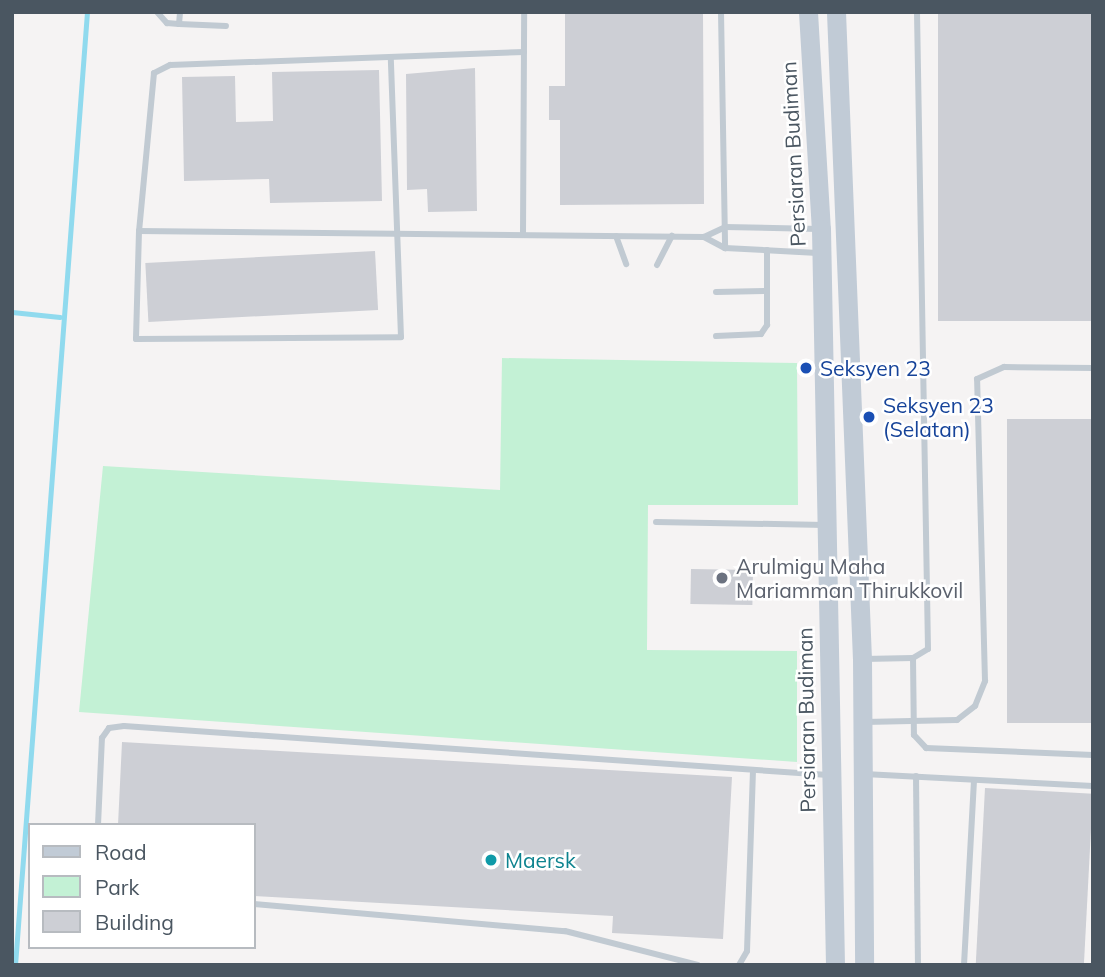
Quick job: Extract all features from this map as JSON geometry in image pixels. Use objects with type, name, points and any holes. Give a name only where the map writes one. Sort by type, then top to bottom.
[{"type":"main road","name":"Persiaran Budiman","points":[[808,12],[821,229],[827,525],[828,775],[835,965]]},
{"type":"main road","points":[[836,12],[862,659],[864,965]]},
{"type":"lane","points":[[158,12],[167,23],[226,26]]},
{"type":"lane","points":[[179,24],[180,12]]},
{"type":"lane","points":[[523,235],[524,12]]},
{"type":"lane","points":[[722,12],[725,248]]},
{"type":"lane","points":[[862,659],[913,658],[928,649],[917,12]]},
{"type":"lane","points":[[391,58],[400,234],[401,337],[136,339],[139,231],[154,73],[170,65],[524,52]]},
{"type":"lane","points":[[704,237],[725,227],[821,229]]},
{"type":"lane","points":[[139,231],[704,237],[725,248],[821,253]]},
{"type":"lane","points":[[616,236],[626,264]]},
{"type":"lane","points":[[657,265],[672,236]]},
{"type":"lane","points":[[716,336],[761,334],[767,291],[767,250]]},
{"type":"lane","points":[[716,292],[767,291]]},
{"type":"lane","points":[[863,722],[957,720],[975,706],[985,681],[977,379],[1004,367],[1093,368]]},
{"type":"lane","points":[[656,522],[827,525]]},
{"type":"lane","points":[[913,658],[914,735],[926,748],[1093,755]]},
{"type":"lane","points":[[98,823],[102,738],[109,728],[124,726],[753,773],[828,775]]},
{"type":"lane","points":[[739,965],[747,951],[753,773]]},
{"type":"lane","points":[[864,774],[1093,786]]},
{"type":"lane","points":[[916,776],[918,965]]},
{"type":"lane","points":[[964,965],[974,779]]},
{"type":"lane","points":[[256,904],[565,931],[698,965]]},
{"type":"green space","points":[[502,358],[797,363],[798,505],[648,505],[647,650],[797,651],[797,762],[79,712],[103,466],[500,490]]},
{"type":"building","points":[[565,12],[703,12],[704,204],[560,205],[560,120],[549,120],[549,86],[565,86]]},
{"type":"building","points":[[938,12],[1093,12],[1093,321],[938,321]]},
{"type":"building","points":[[475,68],[477,211],[428,212],[427,189],[407,190],[406,74]]},
{"type":"building","points":[[379,70],[382,201],[270,203],[269,179],[184,181],[182,77],[235,76],[236,122],[273,121],[272,72]]},
{"type":"building","points":[[375,251],[378,310],[148,322],[145,263]]},
{"type":"building","points":[[1007,419],[1093,419],[1093,723],[1007,723]]},
{"type":"building","points":[[691,569],[753,570],[752,605],[690,604]]},
{"type":"building","name":"Maersk","points":[[122,742],[732,777],[723,939],[612,933],[613,916],[256,896],[256,823],[118,823]]},
{"type":"building","points":[[985,788],[1093,794],[1084,965],[976,965]]},
{"type":"waterway","points":[[15,965],[87,12]]},
{"type":"waterway","points":[[12,312],[60,317]]},
{"type":"place","name":"Seksyen 23","points":[[806,368]]},
{"type":"place","name":"Seksyen 23 (Selatan)","points":[[869,417]]},
{"type":"place","name":"Arulmigu Maha Mariamman Thirukkovil","points":[[722,578]]},
{"type":"place","name":"Maersk","points":[[491,860]]}]
